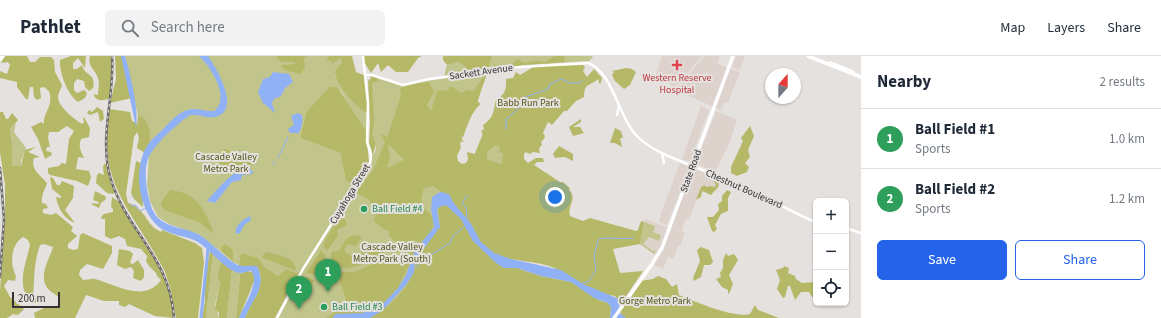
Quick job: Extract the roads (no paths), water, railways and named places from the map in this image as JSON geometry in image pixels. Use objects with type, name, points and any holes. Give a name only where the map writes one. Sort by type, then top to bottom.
[{"type":"main road","points":[[0,59],[3,56]]},
{"type":"main road","name":"State Road","points":[[614,318],[662,248],[733,56]]},
{"type":"main road","points":[[808,56],[861,76]]},
{"type":"main road","points":[[814,56],[861,76]]},
{"type":"street","name":"Cuyahoga Street","points":[[277,318],[302,271],[370,163],[371,157],[367,142],[369,114],[363,56]]},
{"type":"street","name":"Sackett Avenue","points":[[366,75],[403,85],[526,66],[582,63],[597,68]]},
{"type":"street","name":"Chestnut Boulevard","points":[[597,68],[620,104],[635,134],[662,153],[763,196],[813,221]]},
{"type":"street","points":[[617,114],[620,104]]},
{"type":"street","points":[[662,153],[664,163]]},
{"type":"street","points":[[849,229],[861,233]]},
{"type":"water","points":[[121,56],[125,56],[131,81],[137,120],[136,127]]},
{"type":"water","points":[[199,56],[208,56],[217,70],[225,89],[227,107],[223,113],[215,117],[190,115],[160,141],[151,153],[147,163],[146,177],[148,195],[154,213],[162,221],[200,235],[238,265],[257,266],[261,281],[260,287],[245,318],[239,318],[253,287],[254,275],[251,271],[240,273],[234,271],[223,264],[196,241],[163,230],[152,220],[146,210],[140,189],[140,166],[143,155],[151,140],[182,112],[194,109],[214,111],[219,105],[221,98],[220,91],[214,75]]},
{"type":"water","points":[[273,72],[289,74],[293,82],[285,88],[281,96],[274,99],[272,103],[275,113],[263,103],[258,92],[263,79],[270,77]]},
{"type":"water","points":[[298,113],[302,115],[300,131],[299,133],[290,133],[288,129],[294,125],[291,116]]},
{"type":"water","points":[[245,168],[250,169],[253,172],[252,174],[242,175],[241,180],[232,182],[215,203],[207,201],[229,177]]},
{"type":"water","points":[[440,192],[449,194],[453,202],[471,224],[481,242],[494,253],[511,259],[561,270],[583,284],[619,299],[620,313],[626,318],[610,318],[611,307],[608,303],[594,298],[571,282],[541,276],[517,268],[504,268],[496,263],[473,241],[461,219],[446,205],[439,207],[437,210],[440,227],[419,255],[414,267],[414,272],[406,285],[383,310],[370,318],[332,318],[336,314],[363,313],[382,305],[398,288],[406,275],[415,251],[434,227],[431,209],[432,197]]},
{"type":"water","points":[[250,216],[251,220],[244,225],[240,233],[236,234],[236,228],[238,225]]},
{"type":"waterway","points":[[506,129],[506,119],[518,109],[525,97],[548,89],[550,84],[561,79],[570,83],[579,83],[582,81]]},
{"type":"waterway","points":[[278,158],[288,137]]},
{"type":"waterway","points":[[467,195],[462,203],[466,207],[467,219]]},
{"type":"waterway","points":[[131,206],[135,205],[140,211],[146,208]]},
{"type":"waterway","points":[[413,270],[426,258],[450,243],[453,236],[465,226]]},
{"type":"waterway","points":[[582,283],[588,282],[596,270],[594,256],[598,240],[604,238],[634,238]]},
{"type":"waterway","points":[[201,318],[208,249]]},
{"type":"railway","points":[[112,56],[111,87],[106,133],[107,164],[118,199],[157,262],[165,278],[171,297],[174,318]]},
{"type":"railway","points":[[0,168],[4,219],[0,277]]},
{"type":"place","name":"Western Reserve Hospital","points":[[677,65]]},
{"type":"place","name":"Ball Field #4","points":[[364,209]]},
{"type":"place","name":"Ball Field #1","points":[[328,292]]},
{"type":"place","name":"Ball Field #3","points":[[324,307]]},
{"type":"place","name":"Ball Field #2","points":[[299,309]]},
{"type":"park label","name":"Babb Run Park","points":[[528,103]]},
{"type":"park label","name":"Cascade Valley Metro Park","points":[[226,162]]},
{"type":"park label","name":"Cascade Valley Metro Park (South)","points":[[392,252]]},
{"type":"park label","name":"Gorge Metro Park","points":[[655,301]]}]
